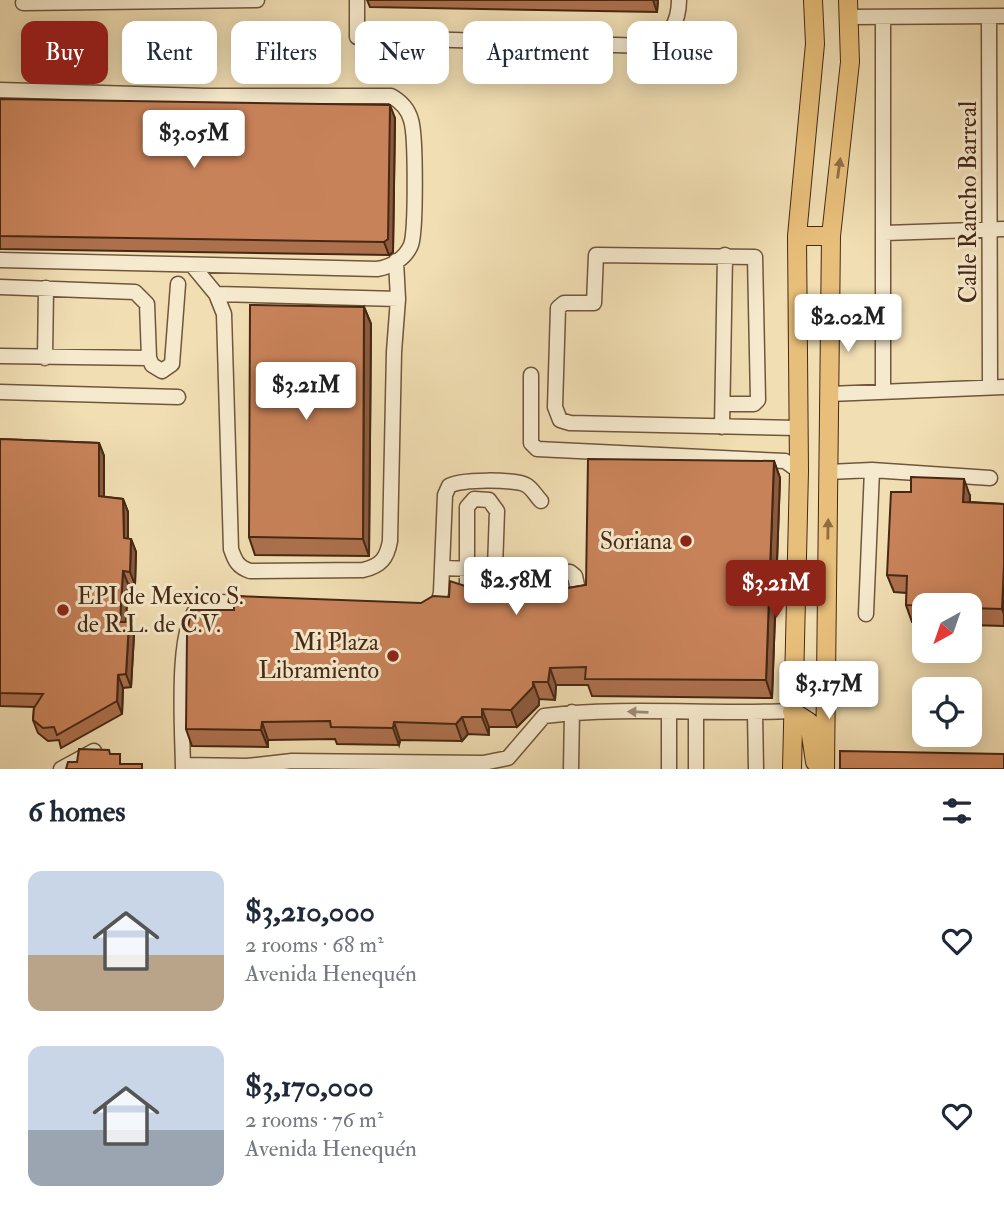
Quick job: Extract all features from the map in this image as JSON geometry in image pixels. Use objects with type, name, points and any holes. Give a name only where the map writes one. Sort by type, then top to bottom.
[{"type":"main road","points":[[792,769],[799,471],[797,236],[815,44],[813,0]]},
{"type":"main road","points":[[825,769],[831,236],[848,94],[849,8]]},
{"type":"main road","points":[[797,236],[831,236]]},
{"type":"main road","points":[[799,471],[828,472]]},
{"type":"main road","points":[[792,710],[809,722],[817,769]]},
{"type":"street","points":[[23,2],[257,0]]},
{"type":"street","points":[[357,0],[357,37],[648,46],[662,41],[672,29],[679,0]]},
{"type":"street","points":[[849,8],[884,18],[997,17]]},
{"type":"street","name":"Calle Rancho Barreal","points":[[997,17],[997,387]]},
{"type":"street","points":[[883,390],[884,18]]},
{"type":"street","points":[[0,90],[191,96],[391,96],[401,102],[412,124],[414,232],[405,255],[377,269],[0,260]]},
{"type":"street","points":[[885,233],[997,229]]},
{"type":"street","points":[[723,404],[754,404],[760,393],[757,259],[753,255],[596,255],[594,303],[564,303],[558,309],[556,416],[564,422],[798,428]]},
{"type":"street","points":[[722,427],[725,255]]},
{"type":"street","points":[[192,265],[216,294],[224,314],[231,549],[237,564],[250,571],[363,570],[385,558],[390,541],[398,299],[396,261]]},
{"type":"street","points":[[0,287],[130,291],[140,295],[147,304],[149,358],[152,365],[162,370],[172,364],[178,284]]},
{"type":"street","points":[[45,358],[46,288]]},
{"type":"street","points":[[216,294],[398,299]]},
{"type":"street","points":[[0,356],[149,358]]},
{"type":"street","points":[[531,375],[531,443],[537,449],[785,461],[799,471]]},
{"type":"street","points":[[829,394],[997,387]]},
{"type":"street","points":[[0,391],[178,397]]},
{"type":"street","points":[[866,614],[872,470]]},
{"type":"street","points":[[828,472],[872,470],[990,478]]},
{"type":"street","points":[[420,612],[428,611],[439,601],[445,495],[453,482],[519,482],[541,501]]},
{"type":"street","points":[[495,568],[497,511],[489,500],[474,499],[467,507],[469,593],[499,596]]},
{"type":"street","points":[[442,568],[572,572],[578,590],[574,596],[549,596]]},
{"type":"street","points":[[267,606],[212,603],[200,606],[192,615],[184,641],[183,767],[247,768],[292,761],[336,765],[424,766],[512,762],[544,716],[607,710],[755,713],[792,710]]},
{"type":"street","points":[[571,769],[572,712]]},
{"type":"street","points":[[669,712],[669,769]]},
{"type":"street","points":[[696,713],[696,769]]},
{"type":"street","points":[[755,713],[755,769]]},
{"type":"street","points":[[61,769],[95,751]]},
{"type":"building","points":[[0,99],[390,105],[388,239],[384,242],[0,236]]},
{"type":"building","points":[[250,305],[364,307],[363,539],[249,537]]},
{"type":"building","name":"EPI de Mexico S. de R.L. de C.V.","points":[[0,439],[99,443],[99,496],[123,499],[124,538],[131,539],[130,572],[123,571],[120,622],[129,622],[126,674],[118,675],[117,701],[57,735],[54,727],[43,728],[33,720],[34,708],[43,694],[0,693]]},
{"type":"building","points":[[588,459],[774,461],[766,680],[585,679],[586,667],[550,668],[548,682],[533,682],[533,687],[511,710],[482,709],[482,717],[462,717],[456,724],[394,722],[393,728],[331,727],[330,721],[262,722],[261,730],[186,729],[187,634],[191,610],[234,610],[234,596],[421,603],[433,596],[449,597],[450,581],[468,587],[568,588],[586,585]]},
{"type":"building","points":[[911,477],[964,479],[963,502],[1004,504],[1002,609],[982,608],[982,593],[912,593],[912,605],[906,605],[907,576],[887,575],[891,492],[911,492]]},
{"type":"building","points":[[79,749],[109,750],[110,754],[120,754],[120,764],[142,764],[142,769],[66,769],[68,762],[77,762]]},
{"type":"building","points":[[840,751],[1004,754],[1004,769],[840,769]]},
{"type":"place","name":"Soriana","points":[[686,541]]},
{"type":"place","name":"EPI de Mexico S. de R.L. de C.V.","points":[[63,610]]},
{"type":"place","name":"Mi Plaza Libramiento","points":[[393,656]]}]
